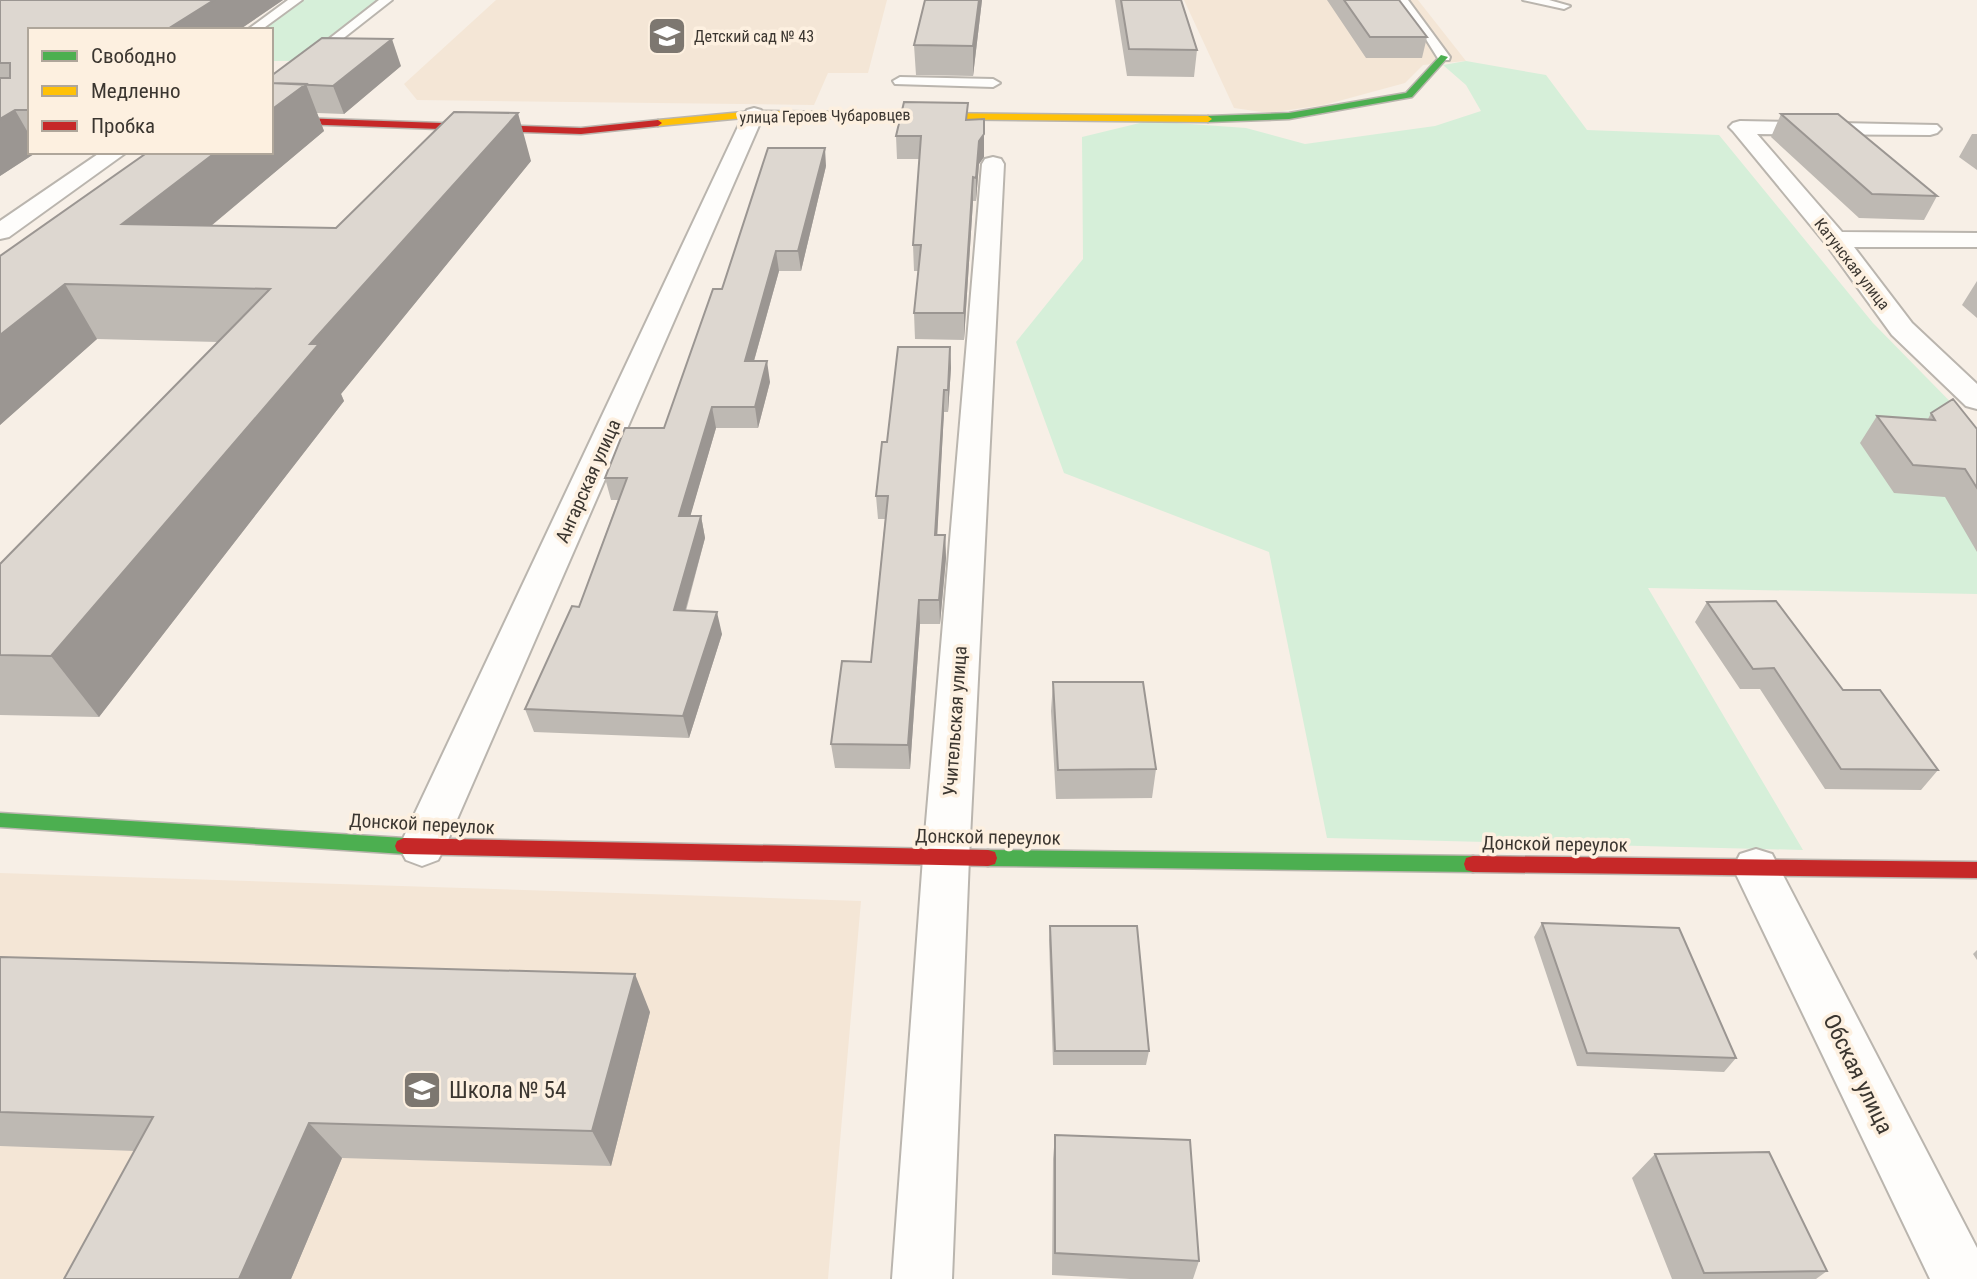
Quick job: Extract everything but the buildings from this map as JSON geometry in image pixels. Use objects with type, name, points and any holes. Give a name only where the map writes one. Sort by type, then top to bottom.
[{"type":"street","name":"улица Героев Чубаровцев","points":[[273,120],[581,131],[754,114],[1229,119],[1289,116],[1409,96],[1444,57]]},
{"type":"street","name":"Ангарская улица","points":[[422,847],[754,114]]},
{"type":"street","name":"Катунская улица","points":[[1930,129],[1740,127],[1835,239],[1902,329],[1977,400]]},
{"type":"street","points":[[0,232],[113,154]]},
{"type":"street","name":"Учительская улица","points":[[922,1279],[946,858],[993,164]]},
{"type":"street","points":[[1835,239],[1977,240]]},
{"type":"street","name":"Донской переулок","points":[[0,820],[422,847],[946,858],[1977,870]]},
{"type":"street","name":"Обская улица","points":[[1756,868],[1961,1279]]},
{"type":"lane","points":[[256,28],[296,0]]},
{"type":"lane","points":[[273,89],[386,0]]},
{"type":"lane","points":[[1402,0],[1416,15],[1444,57]]},
{"type":"lane","points":[[1533,0],[1564,6]]},
{"type":"lane","points":[[900,82],[993,83]]},
{"type":"shaded area","name":"Детский сад № 43","points":[[496,0],[887,0],[868,73],[828,73],[814,105],[417,100],[404,84]]},
{"type":"shaded area","points":[[1184,0],[1418,0],[1466,61],[1423,65],[1405,83],[1324,105],[1269,113],[1234,108]]},
{"type":"shaded area","name":"Школа № 54","points":[[0,873],[861,901],[828,1279],[0,1279]]},
{"type":"green space","points":[[296,0],[386,0],[309,61],[273,61],[273,28],[256,28]]},
{"type":"green space","points":[[1466,61],[1546,75],[1587,130],[1719,135],[1873,323],[1977,429],[1977,594],[1648,588],[1803,850],[1327,838],[1269,552],[1064,473],[1016,342],[1083,259],[1082,137],[1148,121],[1246,128],[1305,144],[1435,126],[1481,111],[1466,85],[1443,65]]},
{"type":"traffic: fast","points":[[1208,119],[1289,116],[1409,95],[1444,57]]},
{"type":"traffic: fast","points":[[0,820],[404,846]]},
{"type":"traffic: fast","points":[[988,858],[1473,864]]},
{"type":"traffic: slow","points":[[658,123],[754,114],[1208,119]]},
{"type":"traffic: jam","points":[[273,120],[581,131],[658,123]]},
{"type":"traffic: jam","points":[[404,846],[988,858]]},
{"type":"traffic: jam","points":[[1473,864],[1977,870]]},
{"type":"place","name":"Детский сад № 43","points":[[667,36]]},
{"type":"place","name":"Школа № 54","points":[[422,1090]]}]
